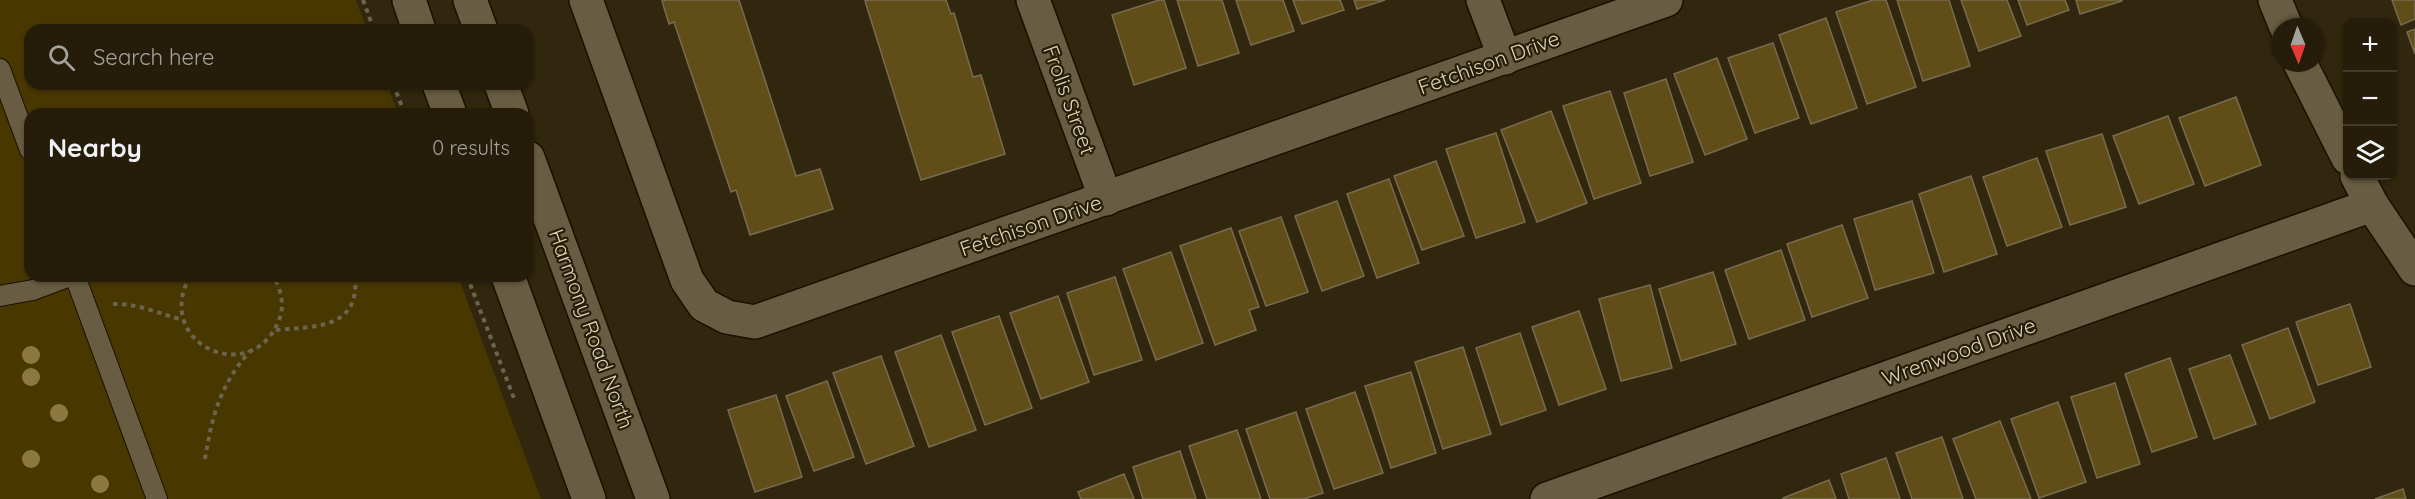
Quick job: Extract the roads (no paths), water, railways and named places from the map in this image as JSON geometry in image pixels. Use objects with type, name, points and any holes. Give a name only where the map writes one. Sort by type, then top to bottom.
[{"type":"street","points":[[409,0],[417,24]]},
{"type":"street","points":[[470,0],[479,24]]},
{"type":"street","name":"Fetchison Drive","points":[[586,0],[687,280],[704,305],[727,318],[755,322],[1666,0]]},
{"type":"street","name":"Frolis Street","points":[[1033,0],[1106,199]]},
{"type":"street","points":[[1483,0],[1505,58]]},
{"type":"street","points":[[2275,0],[2282,18]]},
{"type":"street","points":[[2305,72],[2343,148]]},
{"type":"street","points":[[441,90],[448,108]]},
{"type":"street","points":[[503,90],[510,108]]},
{"type":"street","name":"Harmony Road North","points":[[534,174],[653,499]]},
{"type":"street","points":[[2359,180],[2372,205],[2415,269]]},
{"type":"street","name":"Wrenwood Drive","points":[[1547,499],[2372,205]]},
{"type":"street","points":[[510,282],[589,499]]},
{"type":"lane","points":[[0,69],[24,134]]},
{"type":"lane","points":[[0,296],[33,290],[54,282]]},
{"type":"lane","points":[[77,282],[157,499]]}]
